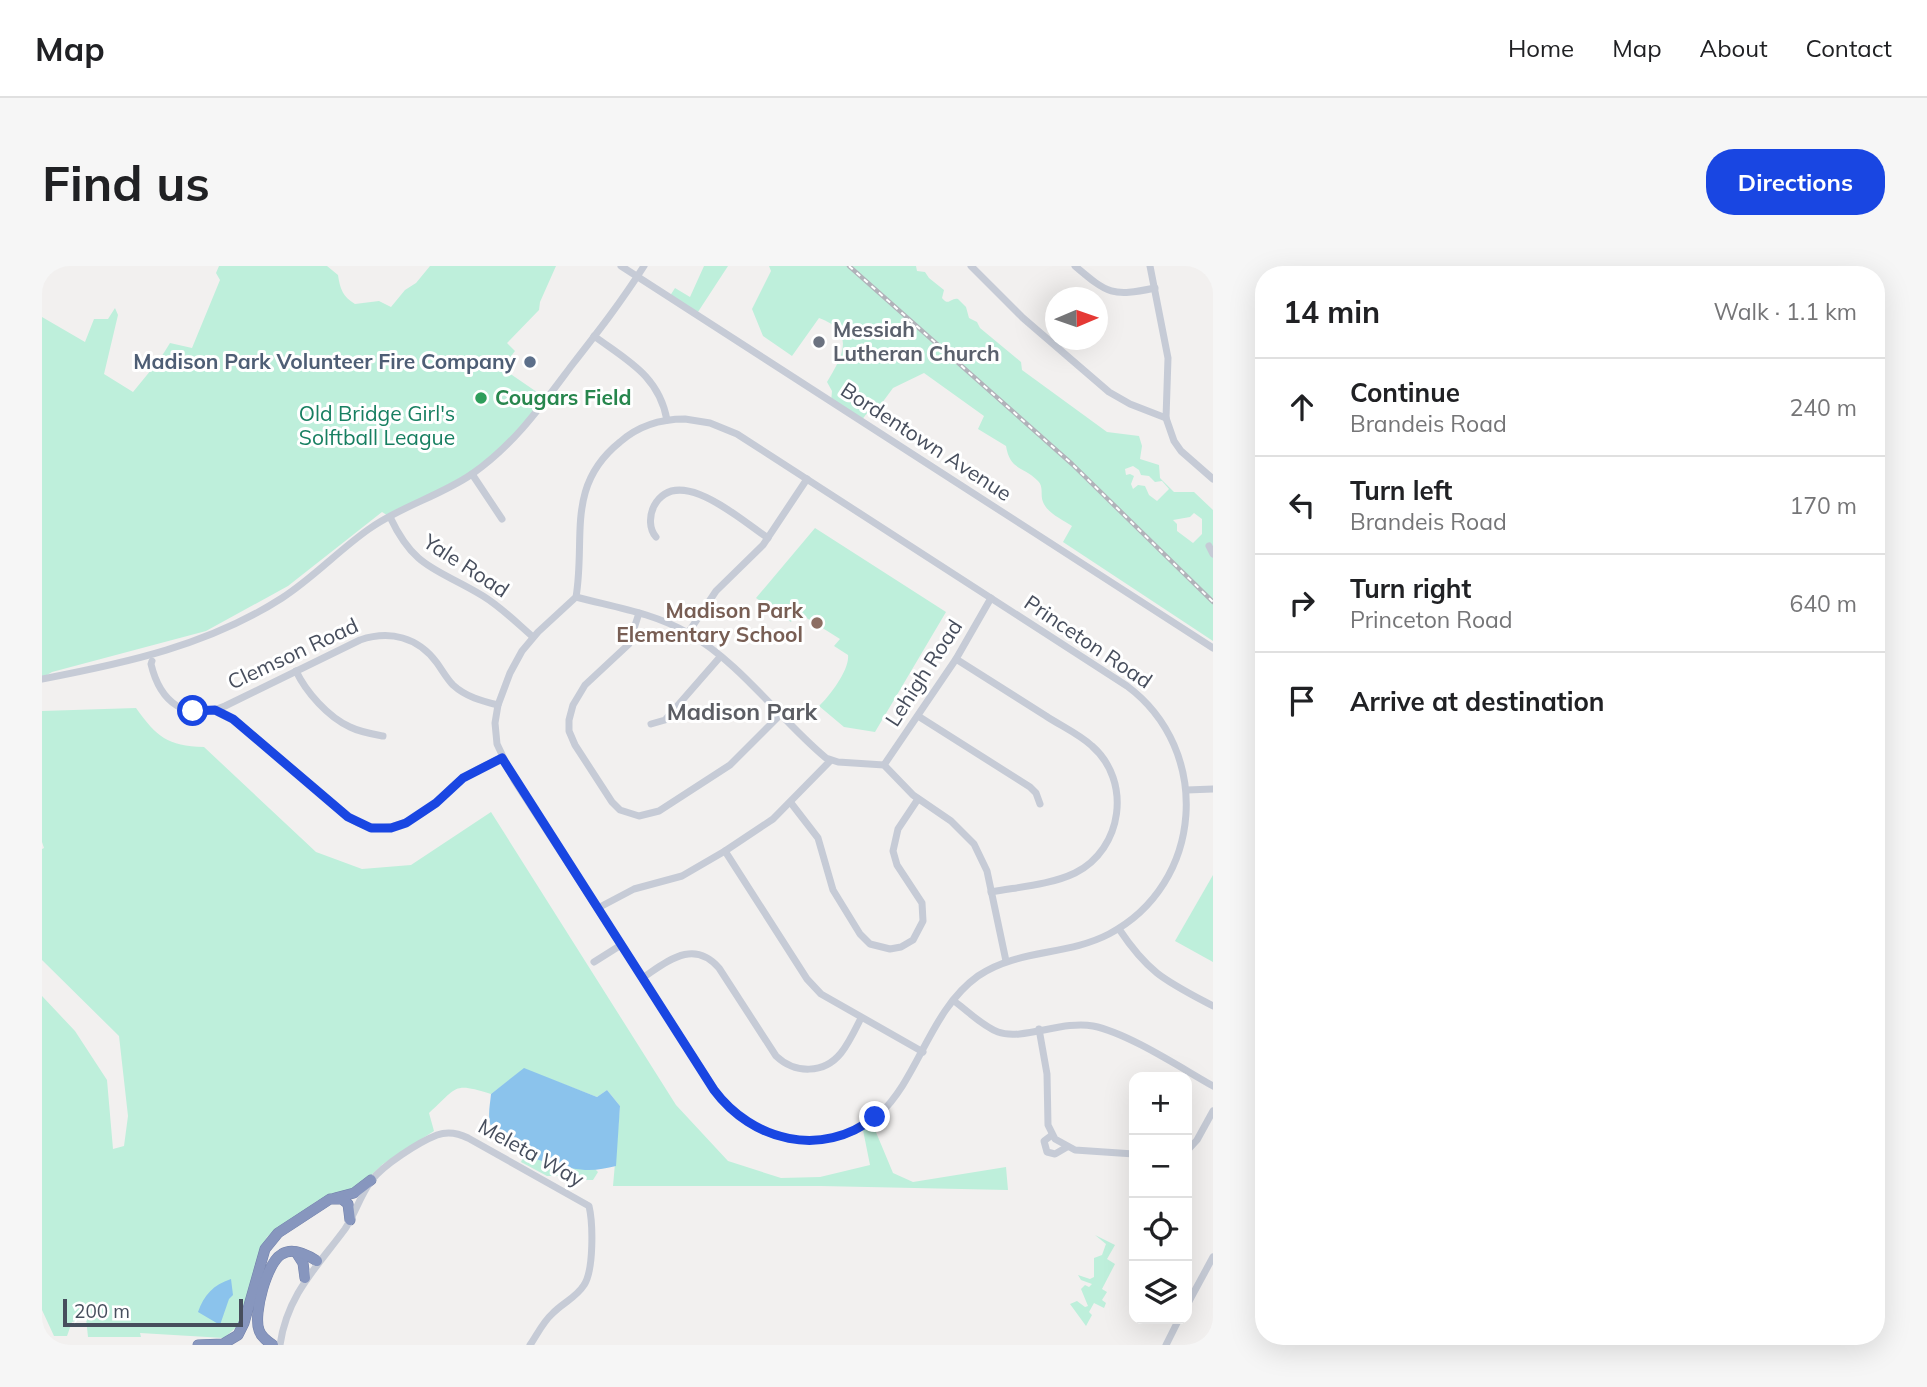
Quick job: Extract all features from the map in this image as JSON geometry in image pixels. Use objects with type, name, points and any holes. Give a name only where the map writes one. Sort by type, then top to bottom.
[{"type":"highway","points":[[198,1345],[223,1344],[238,1335],[269,1242],[309,1213],[335,1198],[354,1193],[372,1180]]},
{"type":"highway","points":[[335,1198],[348,1204],[350,1220]]},
{"type":"highway","points":[[273,1345],[263,1337],[258,1328],[257,1316],[260,1298],[271,1268],[284,1252],[306,1254],[317,1261]]},
{"type":"highway","points":[[295,1252],[303,1262],[305,1278]]},
{"type":"street","name":"Bordentown Avenue","points":[[621,266],[1213,648]]},
{"type":"street","points":[[42,679],[149,656],[199,640],[284,597],[370,528],[472,474],[518,435],[644,266]]},
{"type":"street","points":[[971,266],[1023,318],[1109,392],[1130,404],[1166,418]]},
{"type":"street","points":[[1075,266],[1108,291],[1117,294],[1155,288]]},
{"type":"street","points":[[1150,266],[1168,358],[1166,418],[1174,442],[1213,479]]},
{"type":"street","points":[[594,336],[651,380],[664,404],[667,420]]},
{"type":"street","name":"Princeton Road","points":[[667,420],[696,420],[731,430],[1119,680],[1143,698],[1161,720],[1174,741],[1181,761],[1187,790],[1186,824],[1174,864],[1150,902],[1119,929],[1080,946],[1006,961],[976,978],[954,1001],[897,1095],[885,1109],[845,1133],[823,1139],[782,1137],[749,1124],[728,1107],[714,1090],[502,758],[495,729],[498,705],[513,667],[533,638],[576,597],[581,505],[592,474],[603,457],[625,437],[644,427],[667,420]]},
{"type":"street","points":[[472,474],[502,519]]},
{"type":"street","points":[[688,633],[711,597],[755,555],[807,479]]},
{"type":"street","points":[[656,537],[651,522],[655,505],[667,494],[685,489],[701,494],[768,538]]},
{"type":"street","name":"Yale Road","points":[[390,517],[402,541],[416,558],[489,600],[533,638]]},
{"type":"street","points":[[576,597],[639,613],[688,633],[720,657],[830,761],[884,765],[918,799],[951,821],[970,839],[984,864],[1006,961]]},
{"type":"street","name":"Lehigh Road","points":[[884,765],[956,659],[991,598]]},
{"type":"street","points":[[639,613],[629,644],[585,685],[573,705],[569,720],[570,734],[577,748],[611,802],[620,810],[639,816],[659,811],[730,765],[780,715]]},
{"type":"street","name":"Clemson Road","points":[[152,661],[150,664],[156,684],[167,698],[188,710],[215,710],[360,640],[372,636],[398,636],[422,647],[452,684],[466,695],[498,705]]},
{"type":"street","points":[[651,724],[665,720],[720,657]]},
{"type":"street","points":[[956,659],[1092,746],[1108,768],[1116,789],[1117,811],[1111,835],[1090,864],[1060,878],[991,892]]},
{"type":"street","points":[[296,671],[308,693],[344,724],[383,736]]},
{"type":"street","points":[[215,710],[239,723],[351,819],[371,828],[391,828],[406,823],[436,803],[463,778],[502,758]]},
{"type":"street","points":[[918,716],[1030,787],[1036,793],[1040,804]]},
{"type":"street","points":[[598,908],[634,889],[682,876],[725,851],[791,803],[830,761]]},
{"type":"street","points":[[1187,790],[1213,789]]},
{"type":"street","points":[[791,803],[818,838],[833,890],[860,934],[870,944],[890,949],[904,946],[913,940],[923,920],[922,903],[897,865],[893,851],[898,829],[918,799]]},
{"type":"street","points":[[725,851],[807,979],[821,994],[923,1052]]},
{"type":"street","points":[[1119,929],[1138,957],[1157,975],[1213,1006]]},
{"type":"street","points":[[594,962],[621,945]]},
{"type":"street","points":[[642,978],[680,955],[696,954],[708,958],[719,968],[776,1056],[786,1064],[801,1069],[816,1069],[834,1060],[861,1018]]},
{"type":"street","points":[[954,1001],[986,1026],[999,1032],[1014,1034],[1072,1025],[1109,1031],[1213,1086]]},
{"type":"street","points":[[1039,1029],[1047,1074],[1047,1120],[1052,1135],[1066,1147],[1081,1151],[1129,1154]]},
{"type":"street","points":[[1192,1146],[1213,1111]]},
{"type":"street","name":"Meleta Way","points":[[280,1345],[291,1306],[305,1278],[350,1220],[372,1180],[392,1163],[438,1135],[460,1134],[589,1206],[592,1218],[590,1270],[586,1283],[577,1294],[552,1313],[530,1345]]},
{"type":"street","points":[[1052,1135],[1044,1141],[1047,1152],[1055,1154],[1066,1147]]},
{"type":"street","points":[[1192,1296],[1213,1256]]},
{"type":"street","points":[[1166,1345],[1176,1324]]},
{"type":"green space","name":"Old Bridge Girl's Solftball League","points":[[219,266],[327,266],[338,275],[343,292],[355,304],[379,301],[391,307],[430,266],[556,266],[539,310],[507,343],[515,351],[502,368],[547,399],[487,463],[390,517],[382,512],[288,586],[206,631],[52,672],[42,678],[42,317],[85,342],[94,319],[108,319],[115,308],[118,315],[104,374],[133,392],[170,343],[192,348],[220,280],[216,273]]},
{"type":"green space","points":[[704,266],[728,266],[696,315],[668,299],[675,288],[690,297]]},
{"type":"green space","points":[[769,266],[916,266],[917,271],[925,272],[944,290],[944,301],[958,299],[966,307],[969,318],[977,322],[980,328],[1021,362],[1022,370],[1107,432],[1139,436],[1142,446],[1140,459],[1159,465],[1160,478],[1174,492],[1194,492],[1213,510],[1213,641],[1063,542],[1072,526],[1045,506],[1038,481],[1014,464],[1006,446],[978,429],[984,416],[924,373],[893,388],[879,407],[871,408],[861,421],[831,402],[832,391],[827,382],[841,354],[842,338],[838,330],[819,318],[792,356],[763,336],[752,309],[771,271]],"holes":[[[1133,466],[1141,475],[1149,476],[1155,482],[1162,481],[1169,489],[1157,501],[1149,495],[1145,486],[1138,485],[1133,489],[1131,484],[1134,476],[1126,475],[1125,469]],[[1194,513],[1202,519],[1202,534],[1193,543],[1177,531],[1177,524],[1173,520],[1190,517]]]},
{"type":"green space","name":"Madison Park Elementary School","points":[[815,528],[946,612],[875,732],[844,727],[819,706],[834,689],[848,661],[848,655],[834,646],[840,639],[797,612],[791,622],[756,598]]},
{"type":"green space","points":[[136,708],[164,738],[181,745],[204,747],[316,852],[362,869],[411,865],[491,812],[676,1105],[728,1161],[781,1178],[820,1177],[870,1165],[863,1130],[873,1125],[893,1173],[913,1182],[1006,1167],[1008,1190],[821,1186],[613,1186],[620,1106],[607,1090],[597,1097],[524,1069],[491,1094],[469,1088],[451,1092],[429,1113],[434,1131],[383,1164],[353,1192],[317,1201],[267,1237],[240,1324],[224,1338],[140,1333],[141,1337],[88,1337],[86,1318],[72,1322],[67,1336],[54,1336],[42,1310],[42,996],[75,1031],[107,1080],[113,1149],[124,1146],[128,1116],[119,1036],[42,960],[42,711]]},
{"type":"green space","points":[[1213,875],[1213,962],[1175,941]]},
{"type":"green space","points":[[525,1153],[552,1165],[595,1169],[598,1172],[593,1180],[547,1176],[521,1162]]},
{"type":"green space","points":[[1095,1235],[1115,1245],[1107,1259],[1115,1264],[1102,1289],[1107,1292],[1102,1300],[1106,1303],[1104,1308],[1094,1303],[1086,1326],[1070,1304],[1077,1301],[1085,1307],[1088,1306],[1081,1289],[1092,1284],[1081,1280],[1078,1275],[1090,1279],[1094,1277],[1094,1258],[1102,1255],[1106,1244]]},
{"type":"water","points":[[524,1068],[597,1097],[607,1090],[620,1106],[616,1166],[589,1170],[566,1167],[524,1154],[501,1140],[490,1123],[491,1094]]},
{"type":"water","points":[[231,1279],[233,1295],[220,1325],[198,1312],[210,1291]]},
{"type":"railway","points":[[849,266],[1072,464],[1213,602]]},
{"type":"place","name":"Messiah Lutheran Church","points":[[819,342]]},
{"type":"place","name":"Madison Park Volunteer Fire Company","points":[[530,362]]},
{"type":"place","name":"Cougars Field","points":[[481,398]]},
{"type":"place","name":"Madison Park Elementary School","points":[[817,623]]},
{"type":"district","name":"Madison Park","points":[[742,712]]},
{"type":"route","points":[[193,711],[215,710],[233,719],[348,817],[371,828],[391,828],[406,823],[436,803],[463,778],[502,758],[714,1090],[733,1113],[764,1132],[804,1140],[823,1139],[845,1133],[875,1117]]}]
